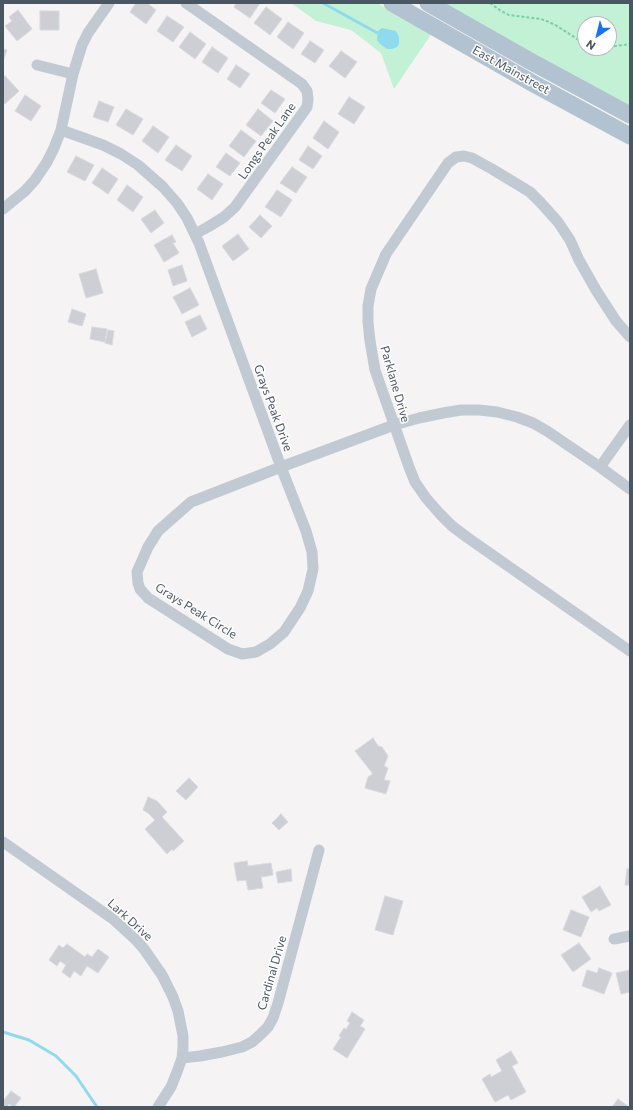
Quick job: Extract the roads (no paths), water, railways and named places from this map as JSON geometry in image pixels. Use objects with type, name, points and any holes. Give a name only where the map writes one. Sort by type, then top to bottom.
[{"type":"main road","name":"East Mainstreet","points":[[392,3],[630,136]]},
{"type":"main road","name":"East Mainstreet","points":[[428,3],[630,116]]},
{"type":"street","points":[[3,209],[25,191],[43,169],[54,148],[61,130],[73,74],[85,38],[109,3]]},
{"type":"street","name":"Longs Peak Lane","points":[[186,3],[302,84],[307,91],[313,94],[307,106],[235,207],[224,218],[195,234]]},
{"type":"street","points":[[37,65],[73,74]]},
{"type":"street","name":"Grays Peak Drive","points":[[61,130],[103,145],[138,165],[156,180],[187,218],[195,234],[281,468],[394,425],[419,418],[461,410],[479,410],[497,412],[533,423],[600,467],[630,489]]},
{"type":"street","name":"Parklane Drive","points":[[630,337],[616,322],[579,260],[570,240],[558,222],[541,203],[530,192],[472,158],[464,156],[456,157],[448,163],[386,254],[378,269],[371,289],[368,306],[368,322],[375,370],[408,467],[415,482],[426,498],[452,526],[630,651]]},
{"type":"street","points":[[600,467],[630,425]]},
{"type":"street","name":"Grays Peak Circle","points":[[281,468],[306,531],[312,552],[313,569],[308,591],[300,608],[284,632],[270,644],[256,652],[242,654],[228,649],[148,598],[140,589],[137,572],[148,547],[158,530],[191,502],[281,468]]},
{"type":"street","name":"Lark Drive","points":[[3,842],[102,911],[125,930],[144,949],[162,974],[174,997],[183,1036],[182,1058]]},
{"type":"street","name":"Cardinal Drive","points":[[182,1058],[222,1052],[242,1047],[252,1042],[268,1027],[278,1003],[319,850]]},
{"type":"street","points":[[614,939],[630,936]]},
{"type":"street","points":[[158,1107],[171,1087],[182,1058]]},
{"type":"water","points":[[382,28],[396,31],[399,37],[399,44],[397,47],[387,49],[380,44],[377,40],[378,31]]},
{"type":"waterway","points":[[323,3],[381,35]]},
{"type":"waterway","points":[[3,1032],[29,1040],[56,1056],[76,1076],[97,1107]]}]
